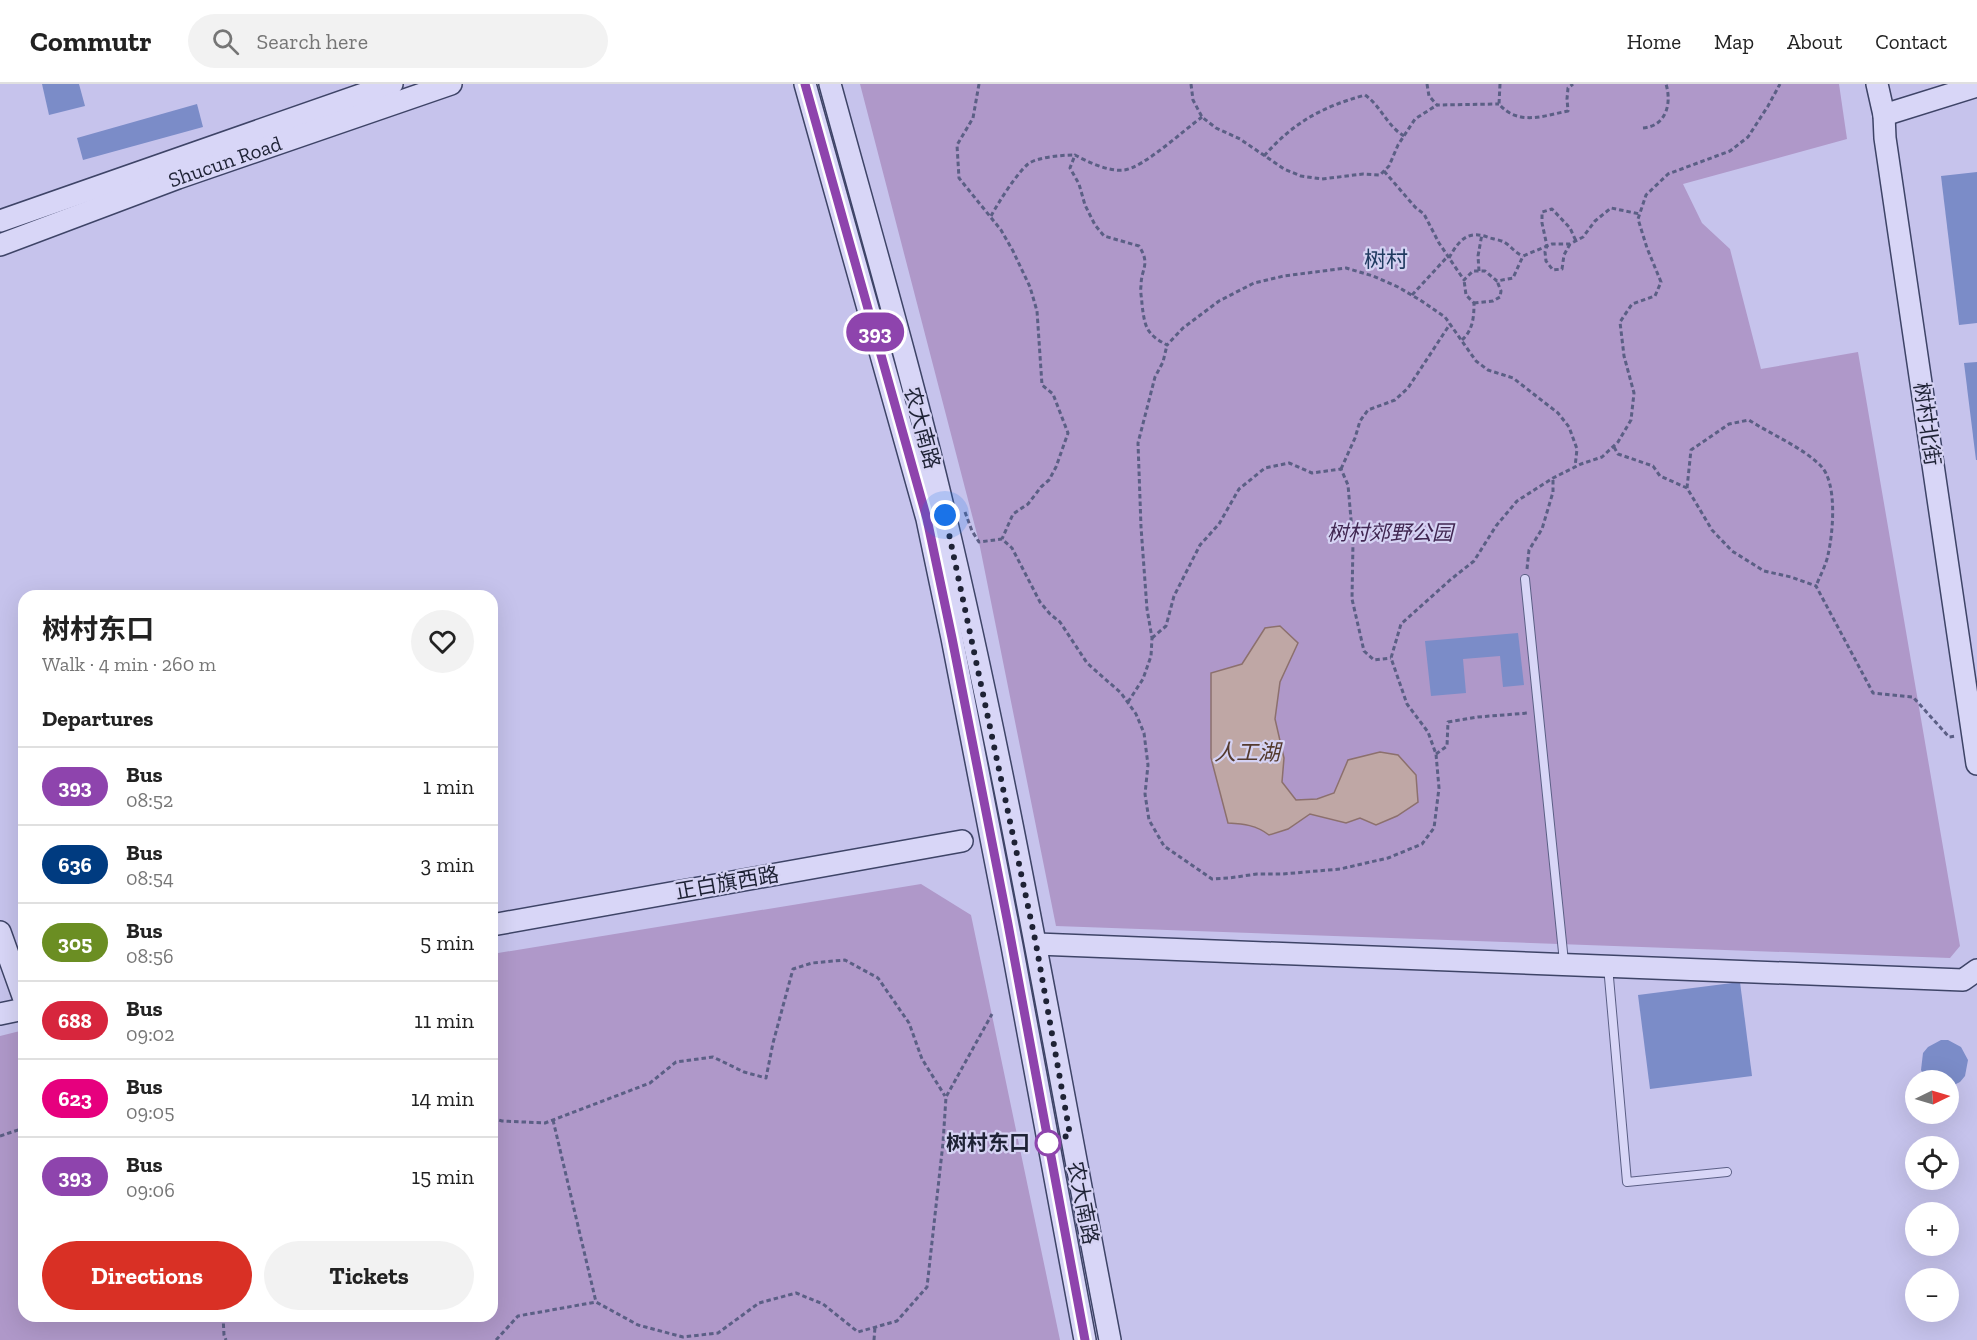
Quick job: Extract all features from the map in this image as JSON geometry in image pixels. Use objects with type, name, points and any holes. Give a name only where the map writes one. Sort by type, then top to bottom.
[{"type":"main road","name":"Shucun Road","points":[[0,221],[392,84]]},
{"type":"main road","name":"Shucun Road","points":[[0,245],[178,178],[451,84]]},
{"type":"main road","name":"农大南路","points":[[805,84],[927,519],[1008,923],[1084,1340]]},
{"type":"main road","name":"农大南路","points":[[830,84],[945,515],[1036,944],[1110,1340]]},
{"type":"main road","name":"树村北街","points":[[1877,84],[1884,115],[1887,150],[1977,764]]},
{"type":"main road","points":[[1884,115],[1977,86]]},
{"type":"main road","name":"正白旗西路","points":[[498,924],[962,841]]},
{"type":"main road","points":[[0,932],[18,982]]},
{"type":"main road","points":[[1036,944],[1963,980],[1977,970]]},
{"type":"main road","points":[[0,1014],[18,1010]]},
{"type":"lane","points":[[1525,579],[1564,963]]},
{"type":"lane","points":[[1608,965],[1627,1182],[1726,1172]]},
{"type":"path","points":[[980,84],[972,118],[957,145],[959,178],[1001,230],[1030,287],[1037,311],[1042,385],[1053,394],[1068,433],[1049,480],[1028,504],[1013,514],[1002,539]]},
{"type":"path","points":[[1191,84],[1193,100],[1202,117],[1216,128],[1240,139],[1284,169],[1301,176],[1322,179],[1363,174],[1380,175],[1389,166],[1398,145],[1415,119],[1437,105],[1499,104]]},
{"type":"path","points":[[1427,84],[1429,96],[1437,105]]},
{"type":"path","points":[[1500,84],[1499,104],[1505,112],[1528,119],[1568,111],[1568,88],[1573,84]]},
{"type":"path","points":[[1642,128],[1659,123],[1668,107],[1670,96],[1666,84]]},
{"type":"path","points":[[964,511],[979,542],[1002,539],[1012,548],[1040,602],[1060,622],[1087,663],[1121,693],[1136,714],[1144,734],[1148,765],[1145,794],[1149,820],[1164,846],[1212,879],[1257,873],[1283,874],[1340,870],[1388,858],[1422,844],[1434,828],[1438,788],[1436,754],[1428,732],[1407,704],[1391,658],[1401,624],[1474,561],[1496,526],[1517,501],[1553,477],[1602,457],[1618,442],[1631,420],[1634,393],[1623,356],[1620,322],[1632,304],[1655,296],[1660,282],[1638,219],[1646,195],[1668,174],[1730,150],[1748,137],[1780,84]]},
{"type":"path","points":[[1264,156],[1282,135],[1305,119],[1327,107],[1365,95],[1374,101],[1394,130],[1404,136]]},
{"type":"path","points":[[991,216],[1016,177],[1028,163],[1061,155],[1075,155],[1095,166],[1122,171],[1152,156],[1202,117]]},
{"type":"path","points":[[1075,155],[1070,168],[1079,184],[1085,205],[1095,225],[1104,236],[1139,246],[1143,253],[1146,267],[1140,284],[1145,326],[1155,338],[1167,345]]},
{"type":"path","points":[[1384,171],[1415,207],[1424,214],[1464,280],[1466,295],[1474,303],[1474,320],[1462,340]]},
{"type":"path","points":[[1497,281],[1513,278],[1523,256],[1552,244],[1570,244],[1583,237],[1595,220],[1611,208],[1640,214]]},
{"type":"path","points":[[1570,244],[1564,255],[1562,269],[1553,270],[1546,261],[1547,246],[1542,212],[1552,209],[1570,228],[1576,241]]},
{"type":"path","points":[[1412,295],[1458,243],[1471,234],[1482,234],[1504,242],[1511,250],[1523,256]]},
{"type":"path","points":[[1479,271],[1478,256],[1482,234]]},
{"type":"path","points":[[1128,702],[1143,679],[1151,656],[1152,638],[1147,609],[1141,527],[1138,443],[1155,377],[1163,362],[1167,345],[1184,328],[1220,301],[1254,283],[1284,276],[1346,268],[1373,276],[1412,295],[1444,317],[1476,361],[1488,370],[1513,378],[1558,413],[1569,427],[1578,449],[1575,468]]},
{"type":"path","points":[[1464,280],[1473,271],[1485,271],[1497,281],[1501,291],[1500,297],[1493,301],[1474,303]]},
{"type":"path","points":[[1391,658],[1374,660],[1364,651],[1352,600],[1353,542],[1348,485],[1341,469],[1364,415],[1368,410],[1395,400],[1408,388],[1450,324]]},
{"type":"path","points":[[1687,488],[1691,450],[1730,424],[1749,420],[1822,466],[1831,487],[1833,523],[1827,558],[1816,586]]},
{"type":"path","points":[[1613,447],[1618,454],[1653,466],[1660,476],[1687,488],[1712,530],[1732,551],[1764,571],[1816,586],[1873,693],[1913,697],[1949,737],[1972,734]]},
{"type":"path","points":[[1152,638],[1166,626],[1174,596],[1200,545],[1219,524],[1239,489],[1265,468],[1289,463],[1312,472],[1341,469]]},
{"type":"path","points":[[1525,579],[1529,550],[1542,529],[1553,492],[1553,477]]},
{"type":"path","points":[[1436,754],[1447,746],[1448,722],[1538,712]]},
{"type":"path","points":[[498,1120],[545,1123],[650,1083],[676,1062],[713,1057],[744,1072],[766,1078],[793,969],[812,963],[845,960],[878,978],[909,1023],[922,1059],[946,1097]]},
{"type":"path","points":[[496,1340],[518,1316],[596,1302],[638,1325],[683,1337],[718,1333],[759,1303],[796,1293],[823,1304],[858,1332],[897,1321],[927,1287],[946,1097],[992,1014]]},
{"type":"path","points":[[553,1120],[596,1302]]},
{"type":"path","points":[[0,1136],[18,1130]]},
{"type":"path","points":[[223,1322],[226,1340]]},
{"type":"path","points":[[874,1340],[875,1327]]},
{"type":"green space","name":"树村郊野公园","points":[[860,84],[1839,84],[1847,139],[1683,184],[1702,223],[1730,249],[1761,369],[1858,352],[1960,946],[1950,958],[1056,926],[979,542]]},
{"type":"green space","points":[[921,884],[971,915],[1060,1340],[0,1340],[0,1036],[18,1032],[18,1322],[498,1322],[498,953]]},
{"type":"water","name":"人工湖","points":[[1280,626],[1298,643],[1280,682],[1275,719],[1284,758],[1282,782],[1296,800],[1317,799],[1334,793],[1348,760],[1380,752],[1398,755],[1416,775],[1418,802],[1397,816],[1376,825],[1360,818],[1346,823],[1310,814],[1288,829],[1269,835],[1250,826],[1228,823],[1211,758],[1211,673],[1242,664],[1265,628]]},
{"type":"building","points":[[42,84],[79,84],[85,106],[49,115]]},
{"type":"building","points":[[197,104],[203,127],[83,160],[77,138]]},
{"type":"building","points":[[1977,172],[1977,323],[1959,325],[1941,176]]},
{"type":"building","points":[[1977,362],[1977,460],[1976,460],[1964,363]]},
{"type":"building","points":[[1518,633],[1524,685],[1503,687],[1500,656],[1463,659],[1466,693],[1431,696],[1425,641]]},
{"type":"building","points":[[1740,982],[1752,1076],[1650,1089],[1638,995]]},
{"type":"building","points":[[1941,1040],[1948,1040],[1961,1047],[1968,1060],[1965,1076],[1960,1082],[1959,1070],[1921,1070],[1923,1053],[1928,1047]]},
{"type":"bus line","name":"393","points":[[805,84],[927,519],[1008,924],[1085,1340]]},
{"type":"place","name":"树村东口","points":[[1048,1143]]},
{"type":"district","name":"树村","points":[[1386,259]]},
{"type":"route","points":[[945,515],[1036,944],[1070,1135],[1048,1143]]}]
